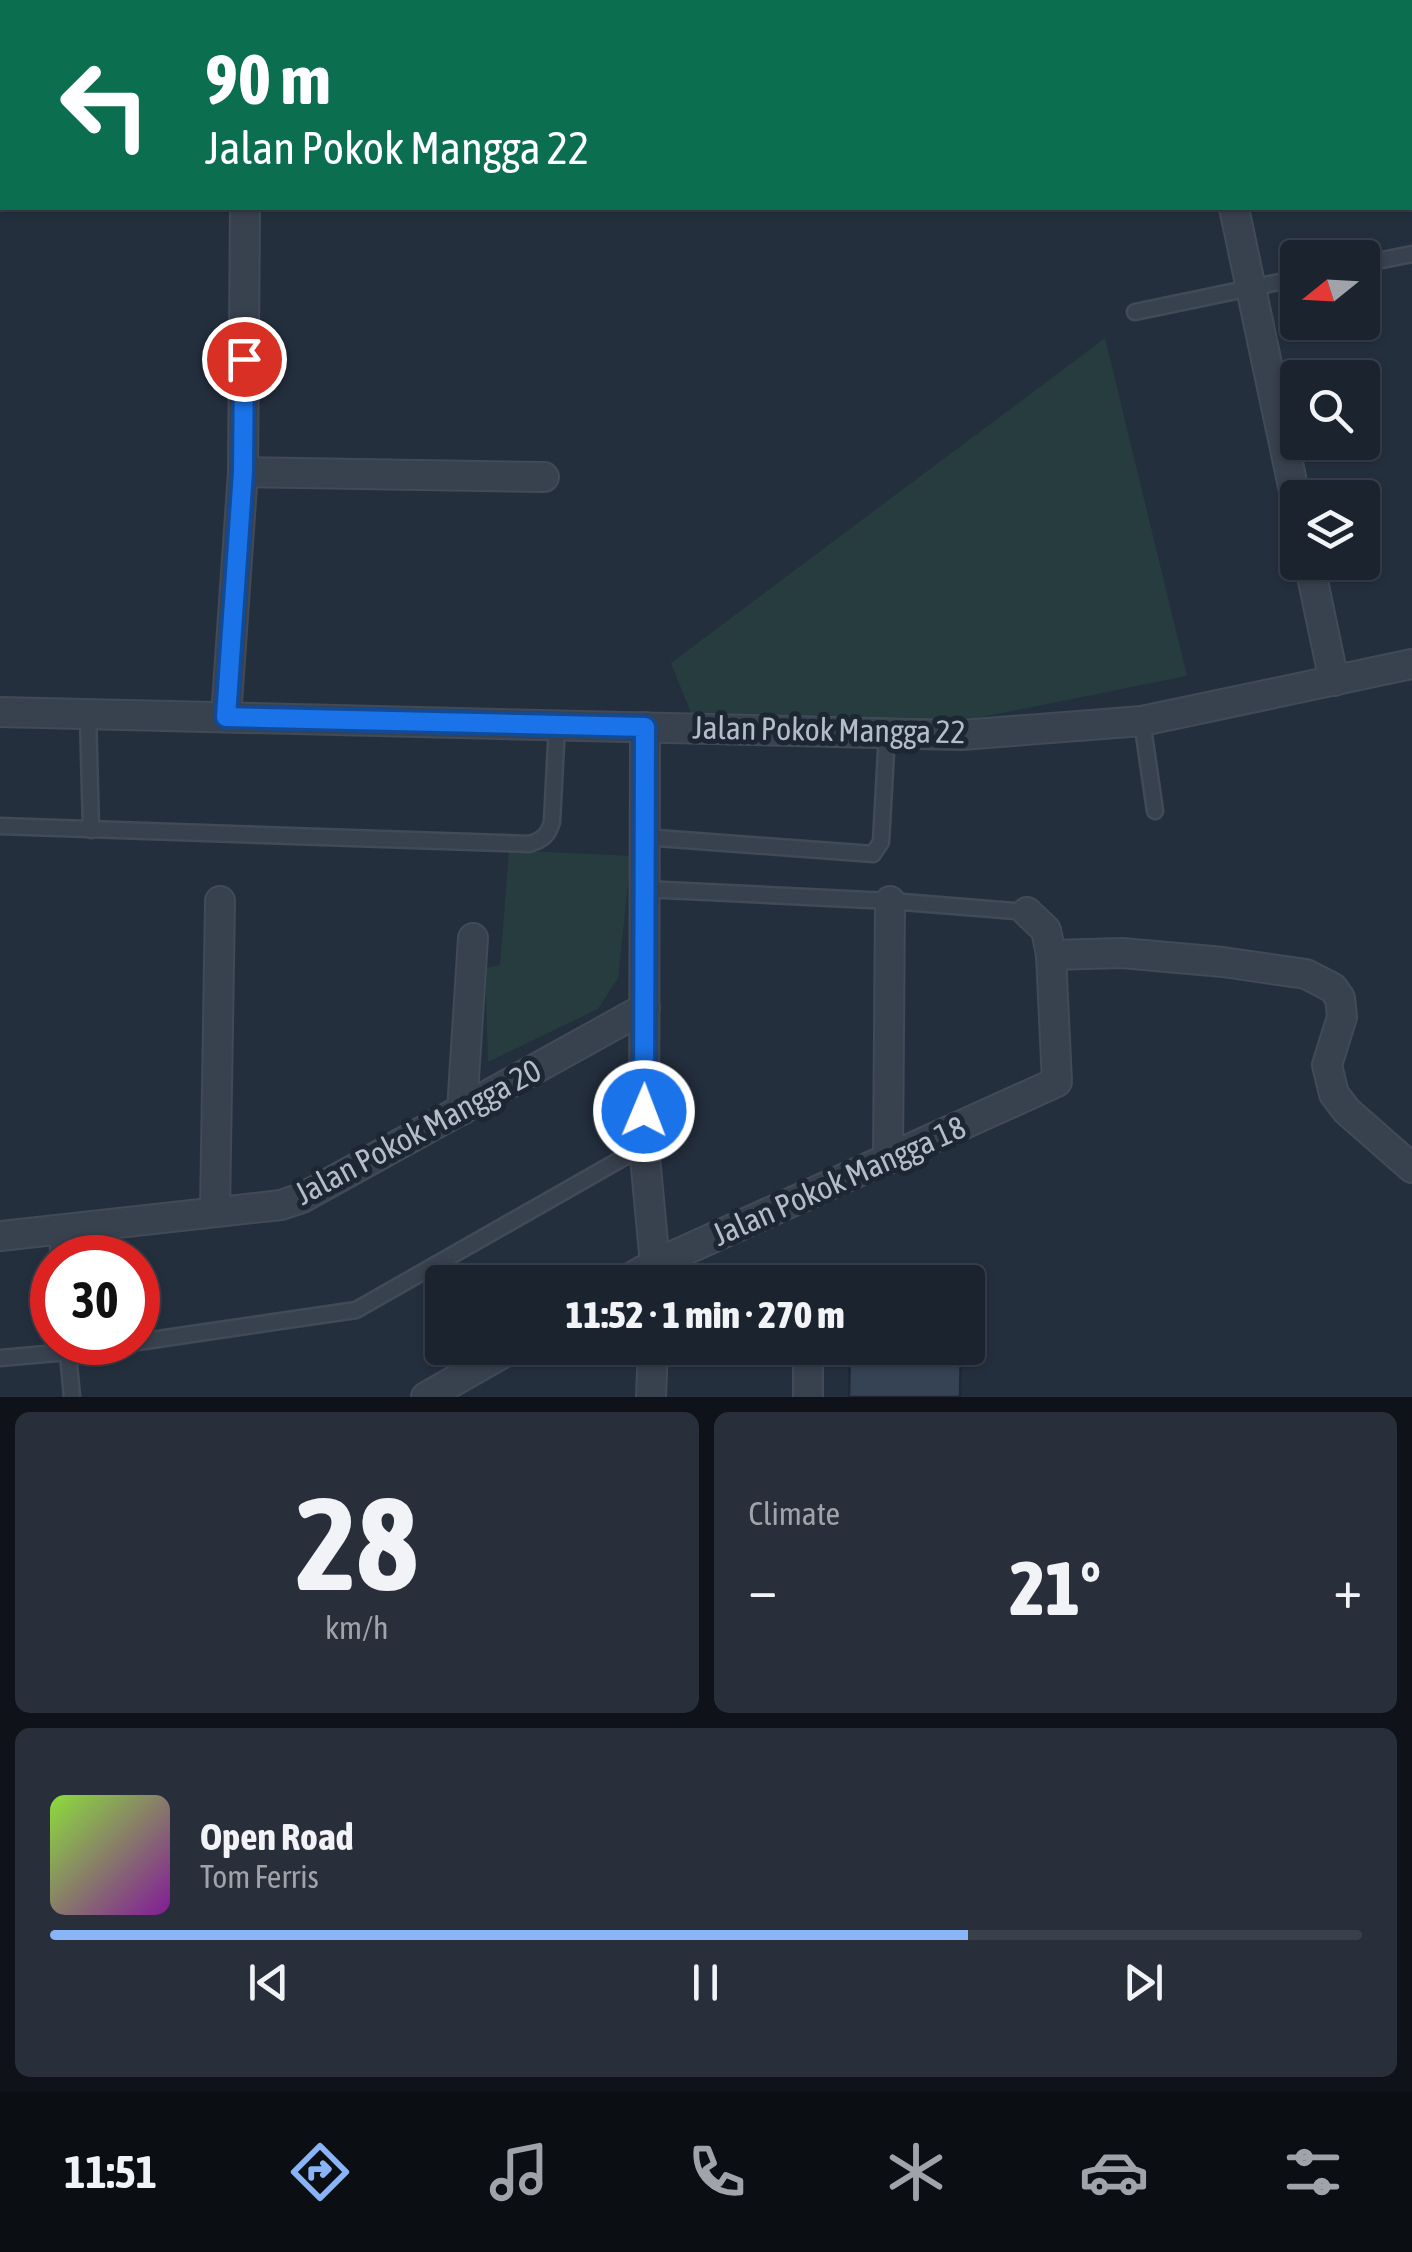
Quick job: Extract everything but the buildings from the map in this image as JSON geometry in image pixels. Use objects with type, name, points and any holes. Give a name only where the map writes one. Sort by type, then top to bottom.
[{"type":"street","points":[[226,717],[243,472],[245,210]]},
{"type":"street","points":[[1234,210],[1292,480]]},
{"type":"street","points":[[243,472],[544,477]]},
{"type":"street","points":[[1312,580],[1334,681]]},
{"type":"street","name":"Jalan Pokok Mangga 22","points":[[0,712],[961,735],[1142,721],[1412,664]]},
{"type":"street","points":[[645,727],[644,1146],[654,1265]]},
{"type":"street","points":[[215,1211],[220,901]]},
{"type":"street","points":[[888,1159],[890,902]]},
{"type":"street","points":[[1027,912],[1046,930],[1051,955],[1122,953],[1222,962],[1306,974],[1333,988],[1340,998],[1342,1016],[1327,1065],[1334,1094],[1347,1111],[1412,1168]]},
{"type":"street","points":[[462,1110],[473,938]]},
{"type":"street","name":"Jalan Pokok Mangga 18","points":[[671,1265],[1057,1082],[1051,955]]},
{"type":"street","name":"Jalan Pokok Mangga 20","points":[[101,1235],[215,1211],[281,1205],[302,1198],[646,1008]]},
{"type":"street","name":"Jalan Pokok Mangga 20","points":[[0,1236],[30,1240]]},
{"type":"street","points":[[426,1397],[482,1365]]},
{"type":"street","points":[[651,1397],[652,1365]]},
{"type":"street","points":[[808,1365],[808,1397]]},
{"type":"lane","points":[[1380,260],[1412,254]]},
{"type":"lane","points":[[1135,312],[1280,281]]},
{"type":"lane","points":[[88,714],[92,830]]},
{"type":"lane","points":[[1142,721],[1155,811]]},
{"type":"lane","points":[[0,826],[528,844],[549,833],[552,822],[557,724]]},
{"type":"lane","points":[[644,837],[873,854],[882,842],[887,733]]},
{"type":"lane","points":[[644,890],[1027,912]]},
{"type":"lane","points":[[160,1338],[356,1310],[644,1146]]},
{"type":"lane","points":[[0,1358],[30,1353]]},
{"type":"lane","points":[[69,1365],[72,1397]]},
{"type":"green space","points":[[1105,338],[1187,676],[972,719],[691,713],[671,663]]},
{"type":"green space","points":[[509,850],[631,856],[618,978],[598,1009],[488,1062],[485,968],[500,965]]},
{"type":"route","points":[[244,359],[243,472],[226,717],[645,727],[644,1111]]}]
